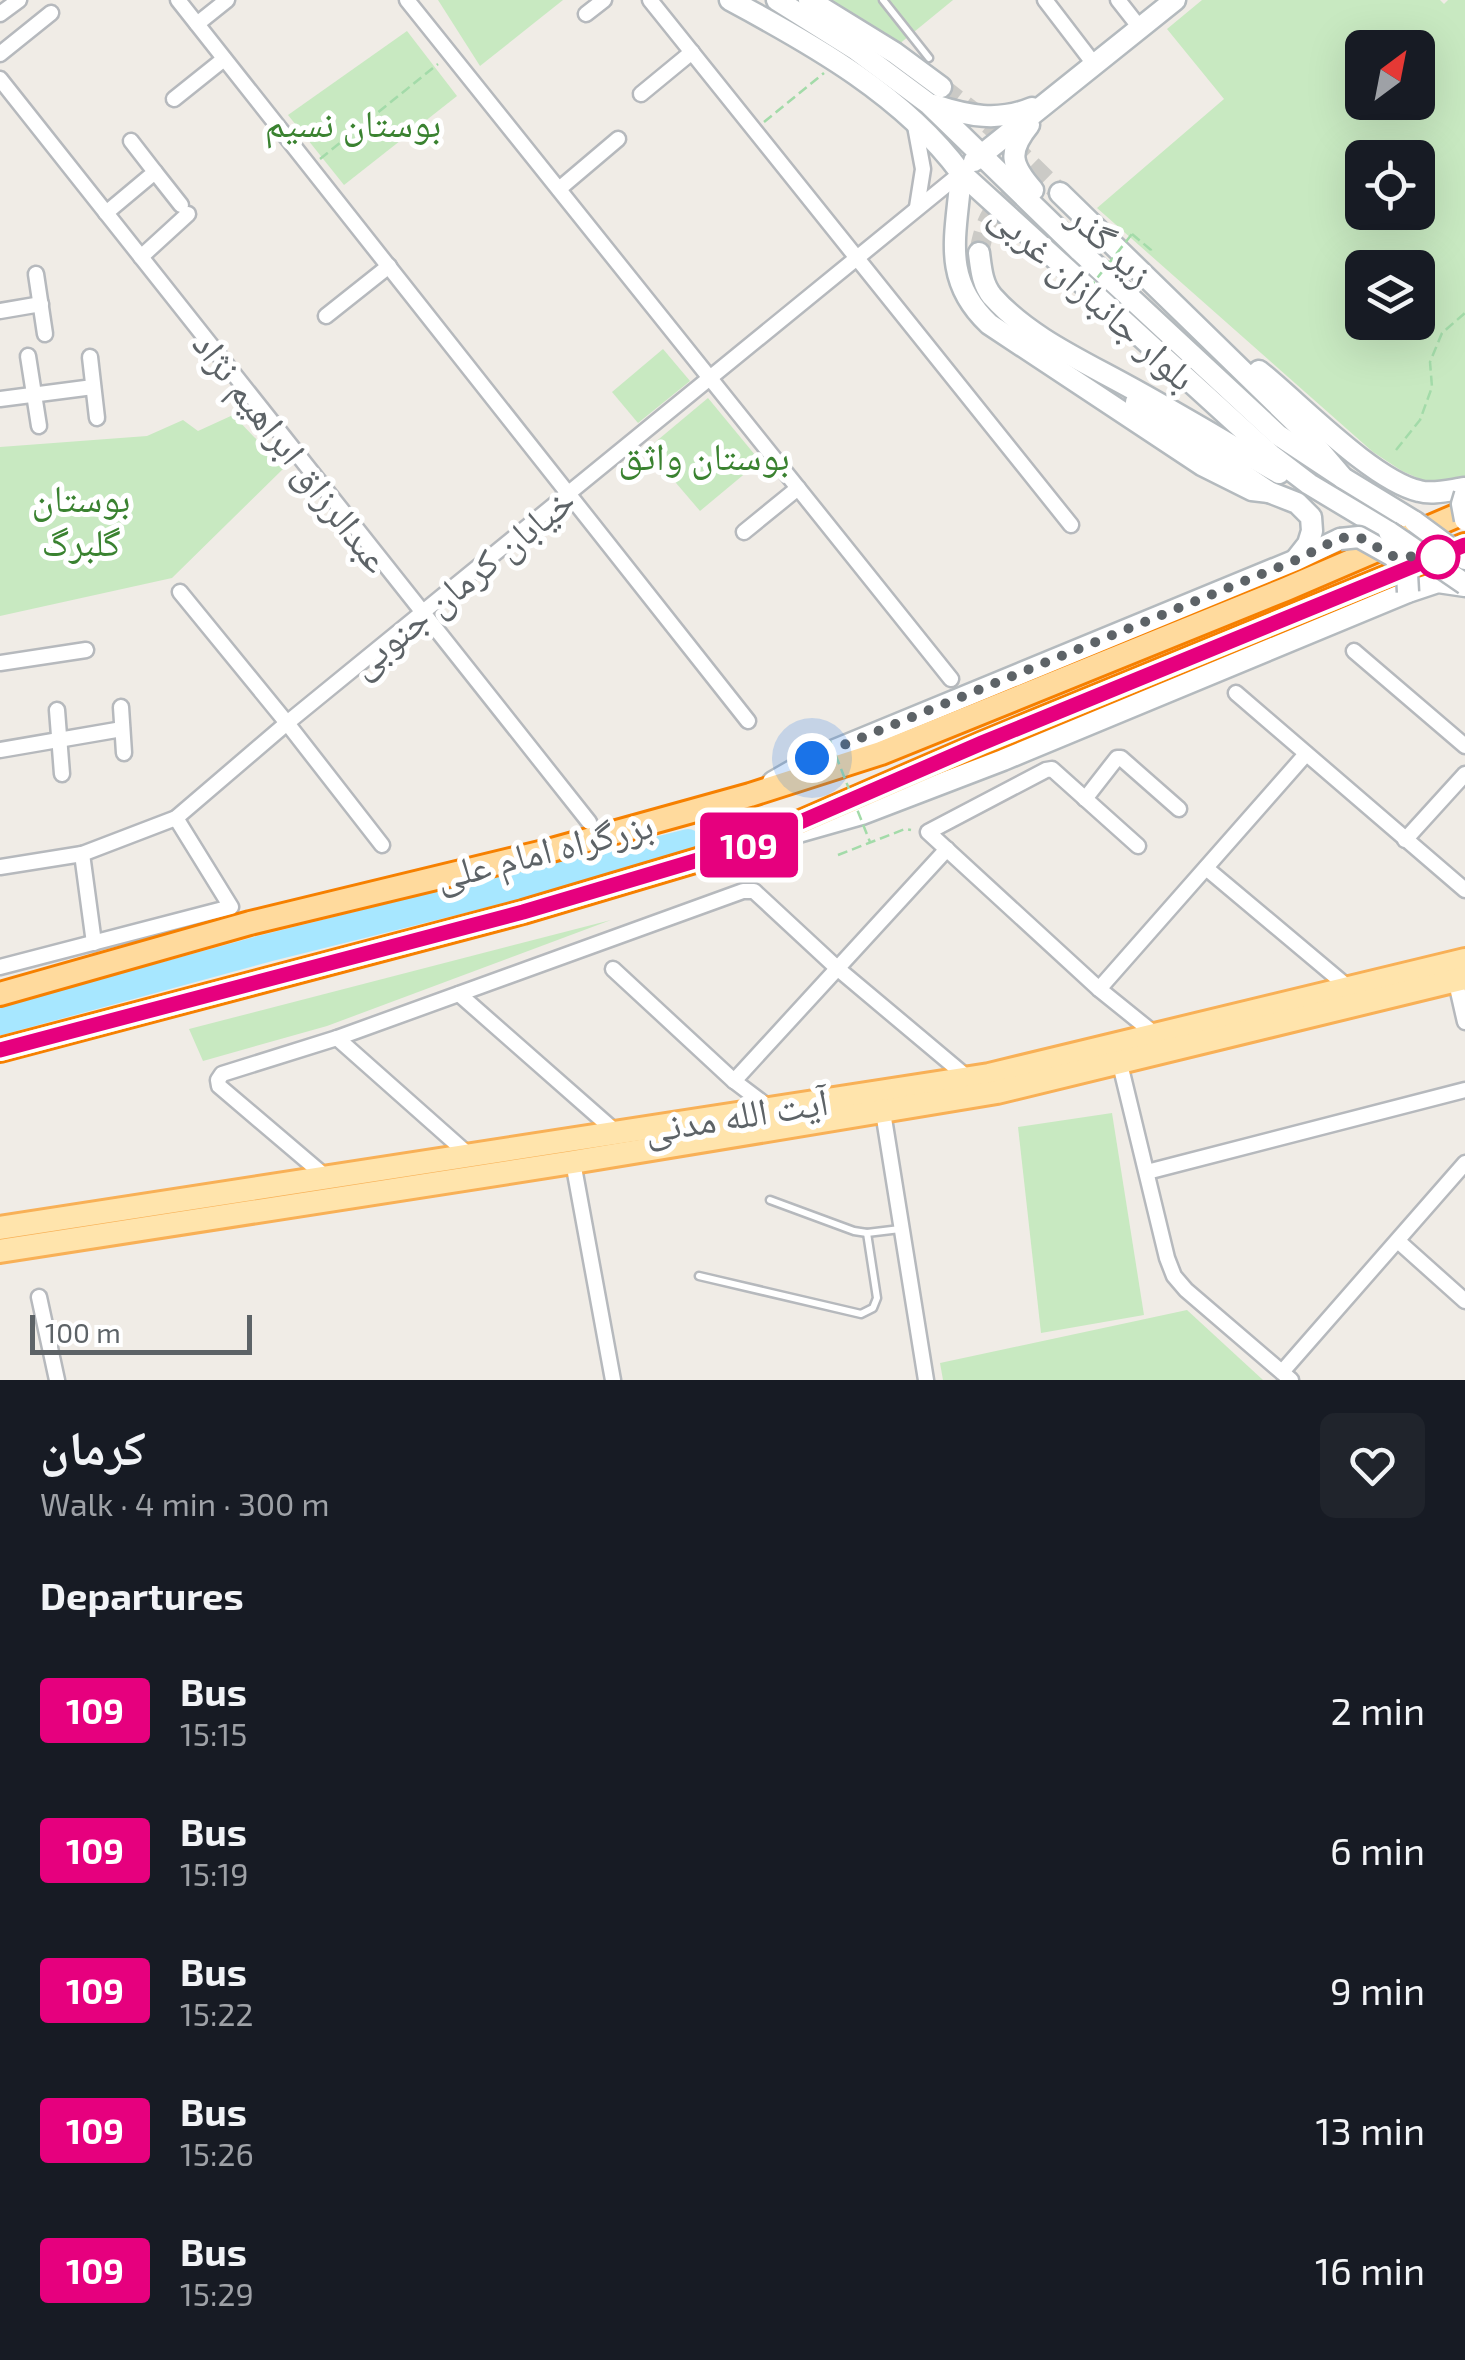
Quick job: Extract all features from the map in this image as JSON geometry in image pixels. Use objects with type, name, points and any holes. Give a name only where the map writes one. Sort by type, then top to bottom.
[{"type":"highway","name":"بزرگراه امام علی","points":[[0,994],[250,923],[548,851],[750,796],[881,753],[1465,512]]},
{"type":"highway","name":"بزرگراه امام علی","points":[[0,1050],[523,912],[745,846],[982,743],[1465,546]]},
{"type":"main road","name":"بلوار جانبازان غربی","points":[[730,0],[837,63],[914,120],[961,173],[1271,455],[1465,585]]},
{"type":"main road","name":"بلوار جانبازان غربی","points":[[777,0],[935,95],[982,154],[1278,435],[1465,559]]},
{"type":"main road","points":[[809,0],[894,53],[935,95],[971,116],[1014,116],[1048,102]]},
{"type":"main road","points":[[1080,251],[1022,177],[1016,164],[1015,144],[1048,102],[1175,0]]},
{"type":"main road","name":"خیابان کرمان جنوبی","points":[[961,173],[1048,102]]},
{"type":"main road","points":[[961,173],[955,267],[976,312],[1202,465],[1252,490],[1270,492]]},
{"type":"main road","name":"زیر گذر","points":[[1060,194],[1207,337]]},
{"type":"main road","points":[[979,253],[982,276],[990,294],[1024,326],[1280,474],[1309,484]]},
{"type":"main road","name":"بلوار جانبازان غربی","points":[[1207,337],[1298,424],[1343,478]]},
{"type":"main road","points":[[1207,337],[1244,358],[1360,457],[1388,476],[1424,492],[1465,491],[1465,520]]},
{"type":"main road","points":[[1122,382],[1138,404],[1270,492],[1297,503],[1311,517],[1308,544],[1296,560]]},
{"type":"main road","points":[[750,796],[812,758],[1296,560],[1340,538],[1359,537],[1393,556],[1407,574],[1408,592]]},
{"type":"main road","points":[[745,846],[862,814],[1408,592],[1438,582],[1465,585]]},
{"type":"main road","name":"آیت الله مدنی","points":[[882,1102],[1349,988],[1459,970]]},
{"type":"main road","name":"آیت الله مدنی","points":[[0,1228],[771,1109],[997,1092],[1120,1064],[1459,970]]},
{"type":"main road","points":[[0,1251],[572,1162],[882,1102]]},
{"type":"street","points":[[0,14],[18,0]]},
{"type":"street","points":[[178,0],[748,722]]},
{"type":"street","points":[[197,24],[227,0]]},
{"type":"street","points":[[407,0],[950,680]]},
{"type":"street","points":[[586,14],[604,0]]},
{"type":"street","points":[[650,0],[1071,525]]},
{"type":"street","points":[[1044,0],[1094,64]]},
{"type":"street","points":[[1118,0],[1140,28]]},
{"type":"street","points":[[0,54],[50,14]]},
{"type":"street","points":[[641,94],[692,52]]},
{"type":"street","points":[[174,100],[224,59]]},
{"type":"street","name":"عبدالرزاق ابراهیم نژاد","points":[[0,79],[588,822]]},
{"type":"street","points":[[914,120],[923,169],[917,207]]},
{"type":"street","points":[[559,189],[618,139]]},
{"type":"street","points":[[131,141],[184,209],[141,257]]},
{"type":"street","points":[[106,213],[156,172]]},
{"type":"street","name":"خیابان کرمان جنوبی","points":[[0,867],[82,854],[176,818],[961,173]]},
{"type":"street","points":[[326,316],[389,266]]},
{"type":"street","points":[[36,274],[45,334]]},
{"type":"street","points":[[0,310],[40,304]]},
{"type":"street","points":[[28,356],[39,426]]},
{"type":"street","points":[[90,357],[97,418]]},
{"type":"street","points":[[0,399],[93,387]]},
{"type":"street","points":[[744,532],[798,488]]},
{"type":"street","points":[[180,592],[382,846]]},
{"type":"street","points":[[0,663],[86,650]]},
{"type":"street","points":[[1354,651],[1465,746]]},
{"type":"street","points":[[1236,693],[1465,890]]},
{"type":"street","points":[[120,707],[124,753]]},
{"type":"street","points":[[57,710],[62,774]]},
{"type":"street","points":[[0,750],[122,729]]},
{"type":"street","points":[[1098,989],[1306,754]]},
{"type":"street","points":[[1085,799],[1117,758],[1121,758],[1179,809]]},
{"type":"street","points":[[1138,846],[1052,770],[928,832],[1098,989],[1156,1034]]},
{"type":"street","points":[[1405,840],[1465,774]]},
{"type":"street","points":[[0,967],[231,907],[176,818]]},
{"type":"street","points":[[734,1081],[947,849]]},
{"type":"street","points":[[82,854],[94,944]]},
{"type":"street","points":[[1206,868],[1349,988]]},
{"type":"street","points":[[327,1178],[219,1086],[222,1074],[337,1038],[748,890],[754,891],[968,1078]]},
{"type":"street","points":[[613,969],[734,1081],[771,1109]]},
{"type":"street","points":[[1459,970],[1465,1022]]},
{"type":"street","points":[[459,994],[617,1133]]},
{"type":"street","points":[[337,1038],[470,1156]]},
{"type":"street","points":[[1120,1064],[1174,1276],[1286,1376],[1465,1163]]},
{"type":"street","points":[[1147,1172],[1465,1090]]},
{"type":"street","points":[[882,1102],[926,1380]]},
{"type":"street","points":[[572,1162],[613,1380]]},
{"type":"street","points":[[1398,1241],[1465,1300]]},
{"type":"street","points":[[38,1296],[57,1380]]},
{"type":"lane","points":[[883,0],[929,58]]},
{"type":"lane","points":[[770,1200],[854,1232],[901,1229]]},
{"type":"lane","points":[[699,1276],[861,1314],[873,1308],[877,1298],[867,1233]]},
{"type":"path","points":[[310,166],[451,54]]},
{"type":"path","points":[[754,130],[837,63]]},
{"type":"path","points":[[1078,300],[1132,234],[1152,250]]},
{"type":"path","points":[[1396,450],[1420,420],[1432,387],[1430,362],[1442,334],[1465,313]]},
{"type":"path","points":[[830,741],[870,842]]},
{"type":"path","points":[[838,855],[906,829]]},
{"type":"green space","name":"بوستان نسیم","points":[[438,0],[563,0],[480,66]]},
{"type":"green space","points":[[827,0],[953,0],[898,45]]},
{"type":"green space","points":[[1202,0],[1440,0],[1444,4],[1448,0],[1465,0],[1465,480],[1429,483],[1373,452],[1097,208],[1224,99],[1167,29]]},
{"type":"green space","name":"بوستان نسیم","points":[[407,31],[457,96],[344,185],[288,115]]},
{"type":"green space","points":[[663,349],[690,381],[638,423],[612,392]]},
{"type":"green space","name":"بوستان واثق","points":[[708,398],[760,461],[700,511],[647,449]]},
{"type":"green space","name":"بوستان گلبرگ","points":[[233,415],[284,468],[172,578],[0,616],[0,447],[147,436],[183,420],[198,431]]},
{"type":"green space","points":[[611,920],[327,1026],[203,1061],[189,1029]]},
{"type":"green space","points":[[1112,1113],[1144,1315],[1041,1333],[1018,1127]]},
{"type":"green space","points":[[1187,1310],[1263,1380],[943,1380],[940,1363]]},
{"type":"waterway","points":[[0,1021],[267,948],[688,843]]},
{"type":"tunnel","points":[[941,87],[991,126],[1060,193]]},
{"type":"tunnel","points":[[979,253],[994,211],[1009,198],[1033,191]]},
{"type":"bus line","name":"109","points":[[0,1050],[523,912],[745,846],[982,743],[1465,545]]},
{"type":"route","points":[[812,758],[1296,560],[1340,538],[1359,537],[1393,556],[1438,557]]}]
